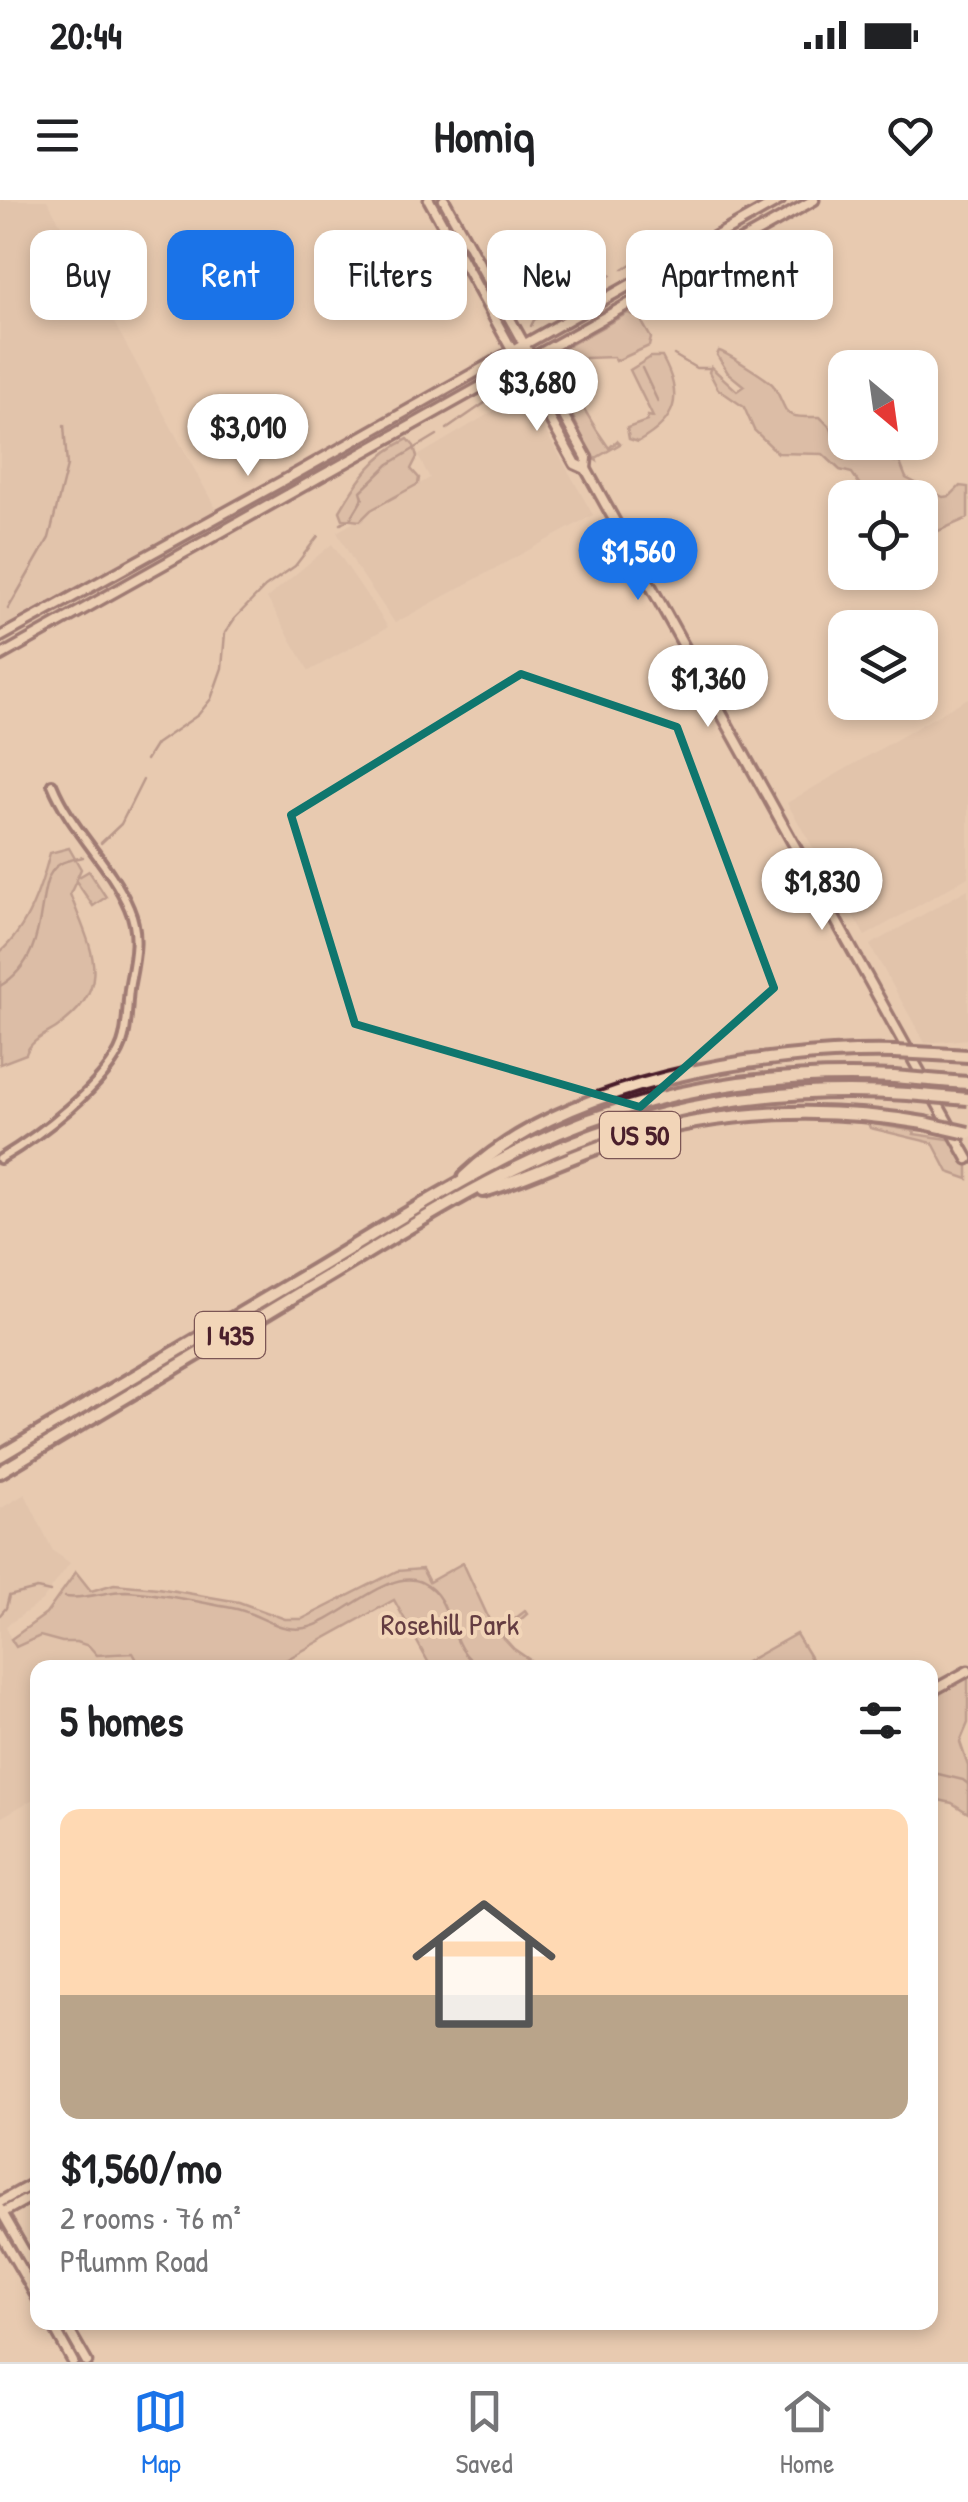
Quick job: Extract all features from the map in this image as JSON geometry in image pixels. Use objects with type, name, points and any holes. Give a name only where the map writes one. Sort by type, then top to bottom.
[{"type":"highway","name":"US 50","points":[[454,1187],[477,1165],[526,1132],[640,1086],[756,1060],[814,1054],[896,1052],[968,1056]]},
{"type":"highway","name":"I 435","points":[[0,1456],[454,1187],[571,1128],[690,1091],[789,1078],[968,1083]]},
{"type":"highway","name":"I 435","points":[[0,1472],[461,1198],[557,1149],[619,1126],[684,1109],[792,1093],[968,1099]]},
{"type":"highway","name":"US 50","points":[[461,1198],[622,1139],[718,1119],[828,1112],[924,1123],[968,1133]]},
{"type":"main road","points":[[429,200],[576,464],[586,469]]},
{"type":"main road","points":[[444,200],[587,458],[586,469],[968,1159]]},
{"type":"main road","points":[[0,637],[780,200]]},
{"type":"main road","points":[[0,656],[814,200]]},
{"type":"main road","points":[[938,1688],[968,1671]]},
{"type":"main road","points":[[1,2209],[30,2187]]},
{"type":"main road","points":[[1,2209],[30,2197]]},
{"type":"main road","points":[[1,2209],[30,2261]]},
{"type":"main road","points":[[0,2233],[30,2285]]},
{"type":"main road","points":[[55,2330],[73,2362]]},
{"type":"main road","points":[[69,2330],[87,2362]]},
{"type":"street","points":[[0,1159],[103,1077],[117,1055],[126,1024],[136,947],[134,920],[123,896],[60,804],[52,784]]},
{"type":"highlighted area","points":[[521,674],[677,727],[774,988],[640,1107],[355,1024],[291,815]]},
{"type":"shaded area","points":[[0,200],[47,200],[63,230],[30,230],[30,320],[113,320],[216,509],[0,628]]},
{"type":"shaded area","points":[[524,393],[593,515],[395,623],[337,532],[430,478],[418,456]]},
{"type":"shaded area","points":[[332,544],[388,627],[309,671],[267,598]]},
{"type":"shaded area","points":[[968,698],[968,877],[865,936],[787,803],[930,720],[938,720],[938,715]]},
{"type":"shaded area","points":[[968,889],[968,1039],[925,1043],[870,945]]},
{"type":"shaded area","points":[[25,1494],[53,1551],[70,1563],[42,1601],[6,1626],[12,1643],[17,1647],[40,1636],[77,1642],[101,1654],[134,1652],[138,1660],[30,1660],[30,1801],[0,1818],[0,1509]]},
{"type":"green space","points":[[626,314],[626,320],[641,320],[651,338],[649,346],[616,361],[614,357],[585,358],[581,362],[578,358],[563,367],[609,448],[617,441],[620,444],[596,458],[597,461],[547,373],[545,359]]},
{"type":"green space","points":[[719,351],[770,382],[791,415],[820,417],[828,425],[828,459],[823,454],[778,453],[754,430],[744,407],[718,389],[709,372],[711,367],[737,391],[744,386],[728,373],[717,355]]},
{"type":"green space","points":[[651,357],[662,357],[669,371],[673,406],[661,425],[638,442],[629,439],[627,428],[653,417],[630,370]]},
{"type":"green space","points":[[408,439],[417,457],[411,469],[419,478],[418,484],[371,510],[360,521],[343,519],[340,511],[368,469]]},
{"type":"green space","points":[[829,460],[889,460],[900,463],[910,480],[857,480],[852,473],[840,470]]},
{"type":"green space","points":[[960,486],[968,487],[968,518],[938,531],[938,494],[950,496]]},
{"type":"green space","points":[[69,848],[81,869],[77,878],[89,871],[106,897],[93,906],[76,881],[70,894],[91,950],[92,982],[75,1013],[34,1042],[26,1054],[0,1064],[0,952],[26,919],[50,853]]},
{"type":"green space","points":[[868,1123],[955,1140],[968,1165],[968,1179],[948,1172],[933,1143],[870,1128]]},
{"type":"green space","name":"Rosehill Park","points":[[463,1563],[488,1617],[499,1631],[525,1611],[527,1614],[502,1636],[530,1660],[427,1660],[394,1600],[286,1660],[137,1660],[133,1653],[97,1655],[89,1646],[77,1642],[40,1636],[16,1647],[11,1639],[46,1614],[76,1572],[91,1591],[114,1584],[158,1588],[239,1602],[285,1619],[302,1619],[397,1571],[422,1569],[429,1582]]},
{"type":"green space","points":[[796,1634],[812,1660],[750,1660]]},
{"type":"green space","points":[[968,1674],[968,1723],[960,1742],[968,1766],[968,1813],[938,1800],[938,1691]]},
{"type":"waterway","points":[[531,326],[534,320],[611,275]]},
{"type":"waterway","points":[[674,355],[696,368],[709,368]]},
{"type":"waterway","points":[[642,368],[658,402]]},
{"type":"waterway","points":[[447,429],[514,383]]},
{"type":"waterway","points":[[8,609],[49,538],[67,466],[64,425]]},
{"type":"waterway","points":[[341,524],[351,518],[363,498],[361,491],[389,464],[437,435]]},
{"type":"waterway","points":[[146,760],[156,744],[198,715],[211,699],[222,668],[225,633],[235,618],[265,587],[295,566],[318,536]]},
{"type":"waterway","points":[[101,843],[121,824],[143,780]]},
{"type":"waterway","points":[[0,986],[18,972],[29,955],[51,872],[62,863],[83,857]]},
{"type":"waterway","points":[[65,1597],[126,1591],[153,1594],[241,1610],[295,1629],[319,1624],[380,1588],[410,1580],[434,1591],[462,1650],[471,1660]]},
{"type":"waterway","points":[[0,1615],[9,1596],[37,1589],[50,1592]]},
{"type":"waterway","points":[[938,1774],[968,1784]]}]
